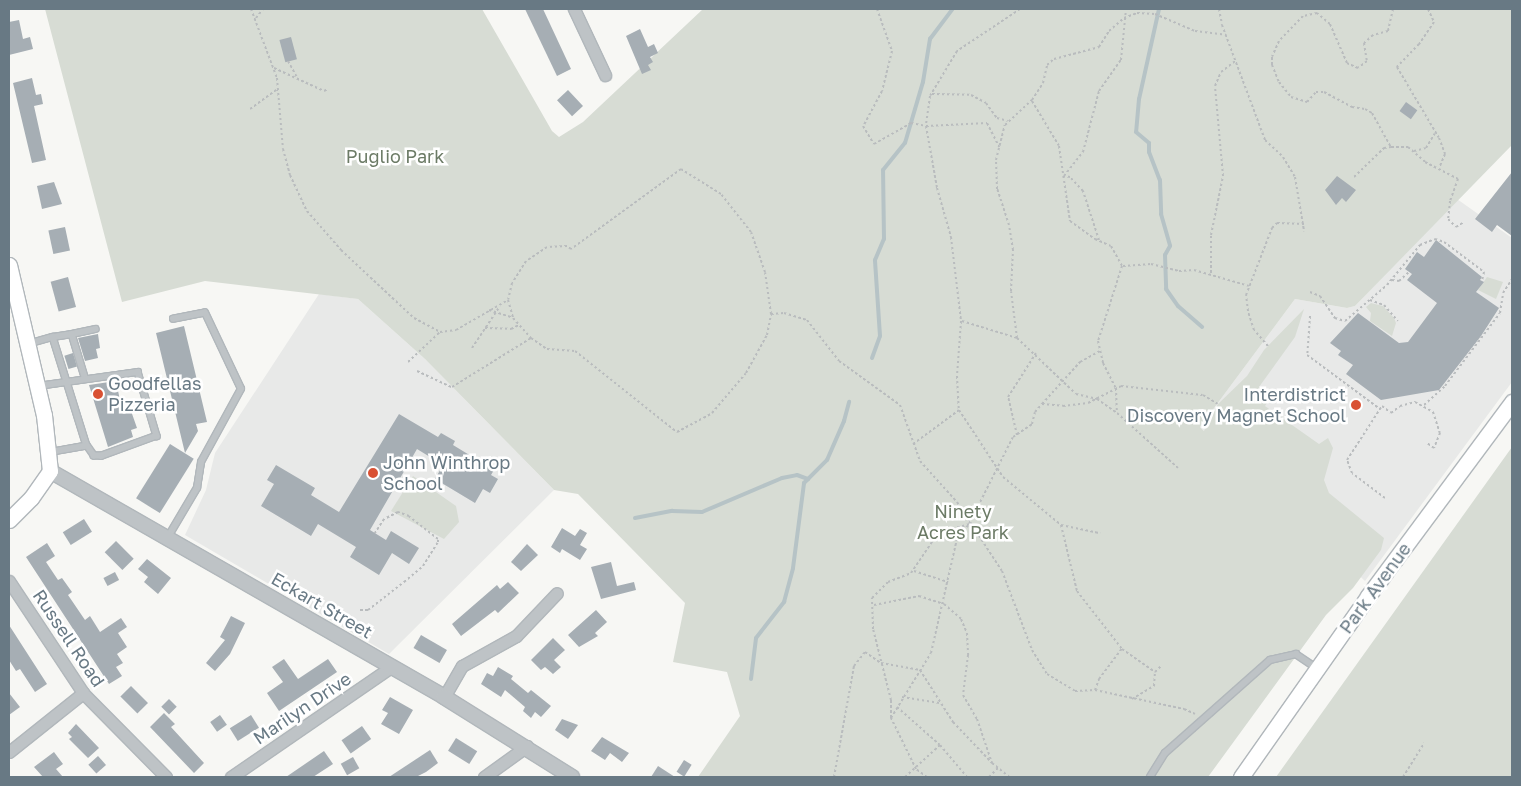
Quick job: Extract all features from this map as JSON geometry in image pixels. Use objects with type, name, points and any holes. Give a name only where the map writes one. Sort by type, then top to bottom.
[{"type":"main road","points":[[9,265],[18,314],[28,344],[37,386],[49,453],[50,471],[30,498],[9,520]]},
{"type":"main road","name":"Park Avenue","points":[[1241,777],[1317,668],[1512,402]]},
{"type":"street","points":[[574,9],[605,75]]},
{"type":"street","name":"Eckart Street","points":[[50,471],[168,537],[527,746],[572,777]]},
{"type":"street","name":"Russell Road","points":[[9,581],[83,693],[166,777]]},
{"type":"street","points":[[444,698],[462,666],[516,636],[557,593]]},
{"type":"street","name":"Marilyn Drive","points":[[231,777],[391,667]]},
{"type":"street","points":[[9,752],[83,693]]},
{"type":"street","points":[[484,777],[527,746]]},
{"type":"lane","points":[[168,537],[197,488],[201,462],[241,389],[205,313],[174,319]]},
{"type":"lane","points":[[28,344],[95,329]]},
{"type":"lane","points":[[72,334],[85,377]]},
{"type":"lane","points":[[37,386],[67,381],[85,377],[138,372],[157,436],[102,456],[94,456],[86,446],[67,381],[53,338]]},
{"type":"lane","points":[[49,453],[86,446]]},
{"type":"lane","points":[[1150,777],[1165,753],[1270,660],[1296,654],[1317,668]]},
{"type":"path","points":[[251,9],[274,68],[278,89],[283,149],[290,175],[307,211],[341,250],[414,318],[440,332],[456,330],[508,300]]},
{"type":"path","points":[[256,18],[263,9]]},
{"type":"path","points":[[877,9],[892,51],[882,91],[863,126],[874,144],[911,122],[926,126],[987,123],[1000,148]]},
{"type":"path","points":[[1020,9],[957,51],[932,94],[926,126],[936,188],[951,237],[961,321],[957,376],[959,410],[1003,477],[1061,525],[1100,533]]},
{"type":"path","points":[[1064,176],[1083,152],[1099,91],[1121,60],[1127,17],[1126,9]]},
{"type":"path","points":[[1219,9],[1235,61],[1265,140],[1283,156],[1295,177],[1304,231]]},
{"type":"path","points":[[1392,147],[1372,113],[1365,109],[1352,107],[1324,92],[1316,92],[1307,102],[1291,97],[1275,75],[1272,57],[1279,41],[1302,16],[1317,13],[1330,24],[1349,67],[1358,68],[1367,61],[1364,43],[1373,35],[1388,31],[1393,9]]},
{"type":"path","points":[[1428,9],[1434,22],[1419,44],[1397,67],[1445,154],[1439,169]]},
{"type":"path","points":[[1017,338],[1011,291],[1013,250],[1009,225],[997,189],[1000,148],[1008,121],[1032,100],[1043,83],[1047,65],[1054,59],[1099,47],[1109,31],[1127,17],[1137,13],[1155,14],[1195,31],[1226,35]]},
{"type":"path","points":[[288,61],[299,80]]},
{"type":"path","points":[[1211,273],[1211,235],[1223,176],[1215,86],[1221,72],[1235,61]]},
{"type":"path","points":[[274,68],[324,91],[328,89]]},
{"type":"path","points":[[250,109],[278,89]]},
{"type":"path","points":[[932,94],[971,95],[986,103],[997,118],[1008,121]]},
{"type":"path","points":[[1032,100],[1059,146],[1070,221],[1099,241],[1111,246],[1122,266],[1098,341],[1100,351],[1116,388],[1117,413]]},
{"type":"path","points":[[1413,151],[1426,148],[1435,133]]},
{"type":"path","points":[[1354,177],[1384,148],[1408,147],[1439,169],[1458,179],[1450,201],[1448,219],[1456,227],[1464,222]]},
{"type":"path","points":[[681,169],[721,194],[751,232],[765,272],[771,314],[768,335],[746,373],[712,413],[677,432],[575,351],[547,349],[531,338],[513,318],[508,300],[512,283],[526,260],[547,247],[567,246],[571,249],[681,169]]},
{"type":"path","points":[[1064,176],[1070,177],[1084,191],[1099,241]]},
{"type":"path","points":[[1268,346],[1254,330],[1248,311],[1250,286],[1272,228],[1277,224],[1304,224]]},
{"type":"path","points":[[1310,292],[1317,293],[1340,320],[1349,319],[1392,280],[1420,245],[1435,239],[1444,242],[1484,272],[1482,281]]},
{"type":"path","points":[[1122,266],[1151,264],[1179,271],[1211,273],[1250,286]]},
{"type":"path","points":[[1392,280],[1400,281],[1409,272]]},
{"type":"path","points":[[1424,405],[1446,386],[1500,313],[1503,293],[1512,279]]},
{"type":"path","points":[[1370,300],[1384,305],[1398,322]]},
{"type":"path","points":[[472,348],[500,306]]},
{"type":"path","points":[[489,310],[495,314],[513,318]]},
{"type":"path","points":[[771,314],[784,313],[806,320],[839,361],[900,405],[920,461],[957,502],[969,524],[1002,571],[1032,650],[1047,674],[1075,691],[1095,690],[1184,709],[1203,718]]},
{"type":"path","points":[[1310,316],[1307,355],[1380,409]]},
{"type":"path","points":[[961,321],[1017,338],[1036,353],[1062,383],[1076,394],[1097,399],[1117,413],[1178,468]]},
{"type":"path","points":[[485,328],[511,329],[519,325]]},
{"type":"path","points":[[408,362],[440,332]]},
{"type":"path","points":[[417,370],[452,387],[531,338]]},
{"type":"path","points":[[891,718],[902,697],[932,653],[957,540],[969,524],[998,469],[1000,459],[1017,436],[1032,424],[1042,404],[1080,362],[1100,351]]},
{"type":"path","points":[[1017,436],[1008,397],[1036,353]]},
{"type":"path","points":[[1042,404],[1063,406],[1097,399],[1116,388],[1138,386],[1203,395],[1218,404]]},
{"type":"path","points":[[1385,498],[1352,473],[1347,460],[1382,406],[1391,413],[1408,403],[1424,405],[1436,415],[1441,428],[1434,448],[1427,443]]},
{"type":"path","points":[[913,444],[959,410]]},
{"type":"path","points":[[360,610],[368,610],[417,571],[438,542],[438,539],[409,516],[398,512],[384,519],[375,533]]},
{"type":"path","points":[[927,777],[916,769],[891,718],[891,700],[873,629],[874,605],[872,598],[888,582],[914,571],[938,533],[969,524]]},
{"type":"path","points":[[1061,525],[1077,591],[1122,649],[1155,672]]},
{"type":"path","points":[[914,571],[948,582]]},
{"type":"path","points":[[874,605],[919,596],[944,604],[961,619],[967,633],[963,695],[977,719],[992,763]]},
{"type":"path","points":[[1095,690],[1099,679],[1122,649]]},
{"type":"path","points":[[834,777],[854,666],[865,652],[881,663],[920,670],[953,722],[992,763],[1009,777]]},
{"type":"path","points":[[1132,699],[1154,686],[1155,672],[1162,664]]},
{"type":"path","points":[[902,697],[941,703]]},
{"type":"path","points":[[897,707],[940,745],[967,777]]},
{"type":"path","points":[[1402,777],[1424,743]]},
{"type":"path","points":[[905,777],[916,769],[940,745]]},
{"type":"path","points":[[989,777],[998,768]]},
{"type":"shaded area","name":"Interdistrict Discovery Magnet School","points":[[1457,199],[1512,238],[1512,382],[1365,581],[1200,427],[1295,299],[1347,308],[1355,306]]},
{"type":"shaded area","name":"John Winthrop School","points":[[319,294],[358,299],[425,359],[554,490],[389,654],[185,535],[206,490],[215,453]]},
{"type":"green space","name":"Ninety Acres Park","points":[[45,9],[482,9],[552,131],[559,137],[583,122],[703,9],[1512,9],[1512,145],[1355,306],[1347,308],[1295,299],[1200,427],[1204,431],[1218,404],[1247,376],[1264,350],[1304,309],[1295,337],[1259,387],[1271,397],[1265,406],[1319,444],[1328,438],[1333,448],[1324,480],[1329,493],[1384,538],[1381,550],[1353,588],[1326,615],[1208,777],[698,777],[740,716],[727,672],[673,662],[685,603],[578,494],[554,490],[425,359],[358,299],[205,281],[122,302]]},
{"type":"green space","points":[[1487,277],[1503,282],[1496,299],[1478,290]]},
{"type":"green space","points":[[1371,303],[1383,306],[1394,318],[1396,323],[1392,336],[1370,321],[1371,313],[1366,307]]},
{"type":"green space","points":[[1512,447],[1512,777],[1276,777]]},
{"type":"green space","points":[[413,476],[456,506],[459,522],[444,539],[391,511]]},
{"type":"building","points":[[525,9],[543,9],[571,69],[557,76]]},
{"type":"building","points":[[19,20],[23,39],[30,37],[33,49],[9,55],[9,22]]},
{"type":"building","points":[[640,29],[648,47],[654,44],[658,53],[650,57],[653,62],[648,65],[651,70],[642,74],[626,36]]},
{"type":"building","points":[[291,37],[297,59],[285,62],[279,40]]},
{"type":"building","points":[[32,78],[36,95],[41,94],[43,104],[34,106],[46,160],[32,163],[13,83]]},
{"type":"building","points":[[568,90],[583,106],[572,116],[557,100]]},
{"type":"building","points":[[1406,102],[1417,110],[1411,119],[1400,111]]},
{"type":"building","points":[[1512,172],[1512,236],[1497,225],[1492,232],[1475,219]]},
{"type":"building","points":[[1337,176],[1356,190],[1346,202],[1342,198],[1336,205],[1325,190]]},
{"type":"building","points":[[54,182],[62,204],[42,209],[37,186]]},
{"type":"building","points":[[65,227],[70,250],[53,254],[48,231]]},
{"type":"building","points":[[1436,240],[1482,277],[1480,280],[1484,282],[1476,292],[1499,308],[1481,336],[1439,390],[1381,400],[1346,374],[1353,365],[1338,355],[1341,351],[1330,343],[1358,313],[1399,343],[1408,342],[1437,303],[1407,280],[1412,274],[1405,269],[1417,252],[1424,257]]},
{"type":"building","points":[[68,277],[76,307],[59,312],[51,282]]},
{"type":"building","points":[[184,326],[207,422],[196,424],[198,431],[185,453],[156,333]]},
{"type":"building","points":[[98,334],[100,348],[96,349],[98,358],[85,361],[78,338]]},
{"type":"building","points":[[73,353],[77,366],[68,369],[64,356]]},
{"type":"building","points":[[116,381],[122,410],[130,408],[137,428],[131,430],[133,437],[108,447],[89,385]]},
{"type":"building","points":[[399,414],[438,437],[441,433],[455,441],[453,445],[494,470],[491,475],[498,479],[490,493],[483,489],[475,503],[435,479],[443,465],[417,449],[370,530],[386,540],[391,531],[419,548],[409,564],[392,553],[379,575],[350,557],[356,547],[318,524],[311,536],[261,506],[274,484],[267,480],[276,465],[315,488],[311,495],[339,512]]},
{"type":"building","points":[[170,444],[194,459],[160,513],[136,498]]},
{"type":"building","points":[[84,519],[92,532],[71,545],[63,532]]},
{"type":"building","points":[[562,528],[575,536],[580,529],[587,533],[580,545],[587,549],[580,560],[562,549],[560,553],[551,547]]},
{"type":"building","points":[[116,541],[134,559],[122,570],[105,552]]},
{"type":"building","points":[[47,543],[55,556],[46,562],[58,580],[62,578],[72,592],[68,595],[85,620],[90,616],[100,632],[121,618],[127,627],[118,633],[127,647],[117,654],[123,663],[116,667],[122,676],[109,684],[26,557]]},
{"type":"building","points":[[527,544],[538,555],[521,571],[511,562]]},
{"type":"building","points":[[147,559],[171,578],[158,594],[144,582],[148,577],[138,569]]},
{"type":"building","points":[[611,562],[617,586],[634,582],[636,590],[601,599],[591,567]]},
{"type":"building","points":[[115,572],[119,580],[108,586],[103,578]]},
{"type":"building","points":[[508,582],[519,593],[498,613],[495,610],[461,636],[452,624],[497,585],[500,589]]},
{"type":"building","points":[[596,610],[607,622],[595,633],[598,636],[579,647],[568,635]]},
{"type":"building","points":[[231,616],[245,623],[230,654],[215,671],[206,663],[225,640],[220,637]]},
{"type":"building","points":[[9,625],[47,684],[35,692],[20,669],[16,671],[9,660]]},
{"type":"building","points":[[421,635],[447,650],[439,663],[414,648]]},
{"type":"building","points":[[553,638],[565,650],[554,660],[561,667],[553,674],[545,667],[541,670],[531,660]]},
{"type":"building","points":[[284,659],[298,679],[328,659],[337,672],[279,711],[267,693],[283,682],[272,667]]},
{"type":"building","points":[[498,667],[513,676],[511,679],[528,693],[531,690],[551,706],[541,717],[535,712],[531,718],[523,711],[525,707],[505,690],[501,697],[481,684],[487,673],[493,676]]},
{"type":"building","points":[[131,686],[148,703],[137,714],[120,697]]},
{"type":"building","points":[[9,693],[20,707],[9,715]]},
{"type":"building","points":[[390,697],[413,710],[399,734],[381,724],[388,713],[382,710]]},
{"type":"building","points":[[169,699],[177,707],[169,715],[161,707]]},
{"type":"building","points":[[164,713],[175,724],[171,727],[204,763],[194,773],[150,727]]},
{"type":"building","points":[[220,715],[227,725],[217,732],[210,722]]},
{"type":"building","points":[[251,715],[259,728],[238,741],[230,728]]},
{"type":"building","points":[[562,719],[578,725],[568,739],[555,730]]},
{"type":"building","points":[[76,724],[99,748],[88,758],[69,739],[72,737],[68,733]]},
{"type":"building","points":[[362,726],[371,739],[351,753],[342,740]]},
{"type":"building","points":[[602,737],[629,753],[622,762],[610,753],[605,760],[591,751]]},
{"type":"building","points":[[456,738],[477,751],[469,764],[448,751]]},
{"type":"building","points":[[430,750],[438,763],[426,772],[416,777],[389,777]]},
{"type":"building","points":[[324,751],[333,764],[313,777],[286,777]]},
{"type":"building","points":[[54,752],[63,764],[56,769],[63,777],[43,777],[34,767]]},
{"type":"building","points":[[98,756],[106,765],[96,774],[88,765]]},
{"type":"building","points":[[353,757],[359,768],[347,775],[341,764]]},
{"type":"building","points":[[684,760],[692,765],[684,777],[677,772]]},
{"type":"building","points":[[658,766],[675,777],[651,777]]},
{"type":"waterway","points":[[872,358],[880,336],[875,260],[884,239],[883,170],[905,143],[923,82],[930,39],[953,9]]},
{"type":"waterway","points":[[1159,9],[1139,99],[1136,132],[1149,143],[1149,152],[1160,180],[1161,214],[1170,246],[1165,255],[1166,289],[1178,306],[1202,327]]},
{"type":"waterway","points":[[751,679],[756,638],[784,602],[793,568],[804,483],[827,460],[844,421],[849,402]]},
{"type":"waterway","points":[[635,518],[672,511],[702,512],[782,478],[797,475],[808,479]]},
{"type":"place","name":"Goodfellas Pizzeria","points":[[98,394]]},
{"type":"place","name":"Interdistrict Discovery Magnet School","points":[[1356,405]]},
{"type":"place","name":"John Winthrop School","points":[[373,473]]},
{"type":"park label","name":"Puglio Park","points":[[395,156]]}]
